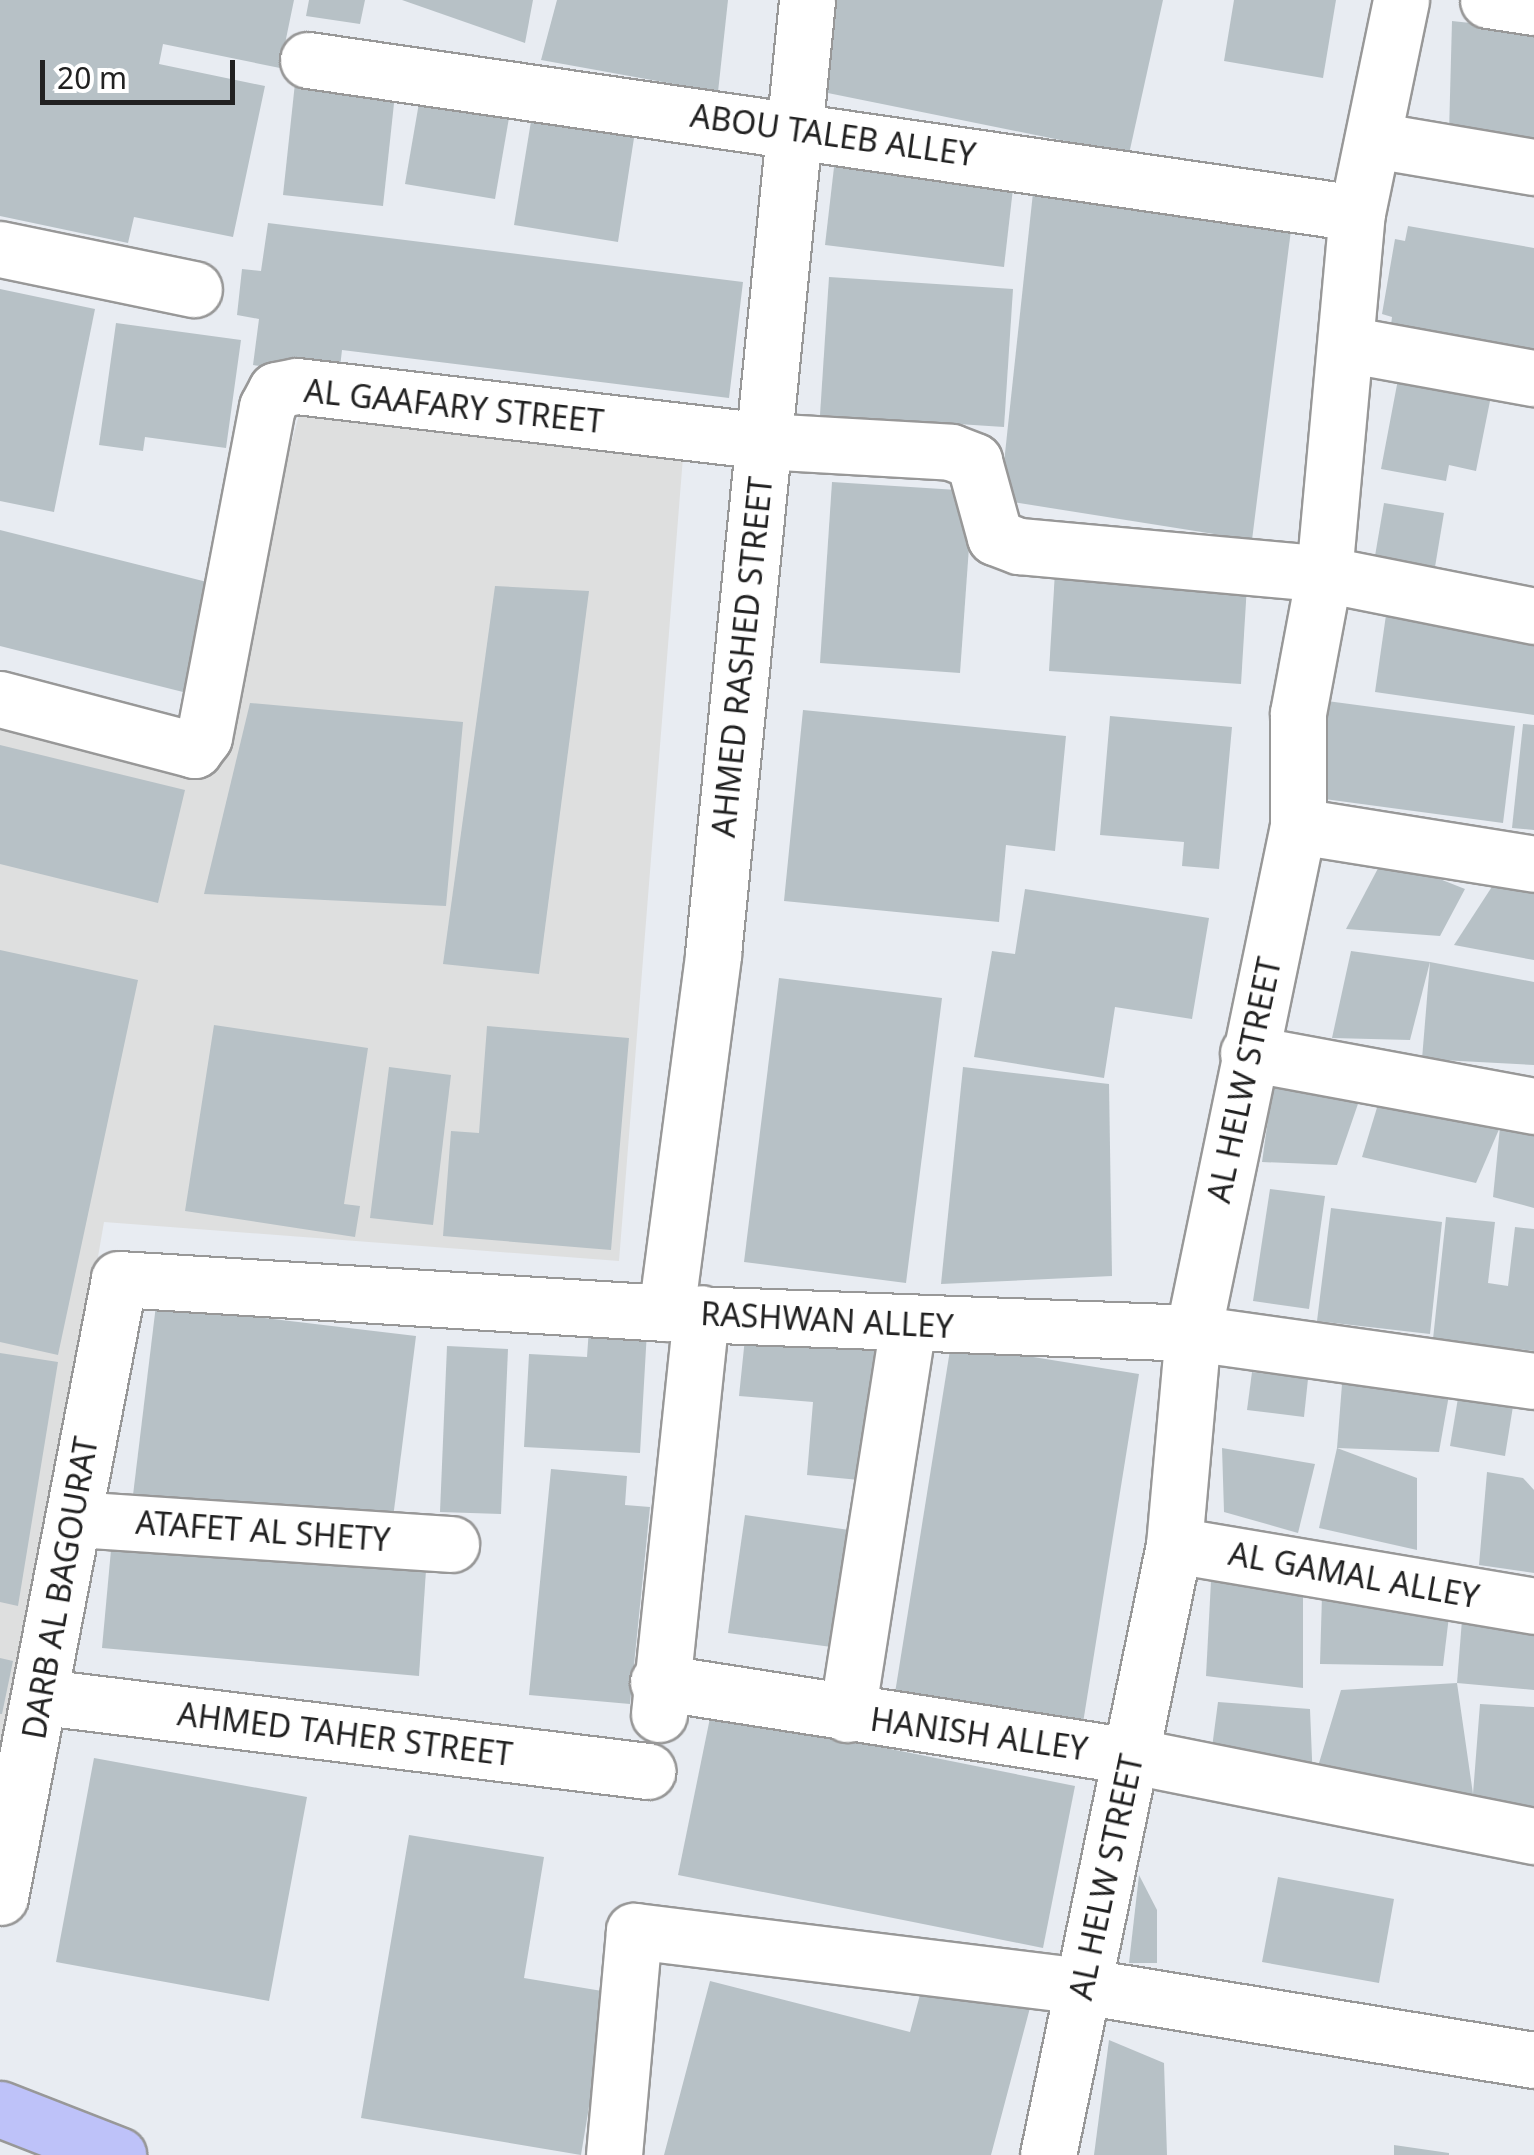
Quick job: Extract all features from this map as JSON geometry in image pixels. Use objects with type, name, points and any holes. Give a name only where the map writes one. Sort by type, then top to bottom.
[{"type":"main road","points":[[0,2109],[118,2155]]},
{"type":"street","name":"AHMED RASHED STREET","points":[[658,1698],[683,1314],[713,954],[791,128],[807,0]]},
{"type":"street","name":"AL HELW STREET","points":[[1048,2155],[1174,1545],[1193,1333],[1298,826],[1298,713],[1324,574],[1357,214],[1400,0]]},
{"type":"street","points":[[1488,0],[1534,7]]},
{"type":"street","name":"ABOU TALEB ALLEY","points":[[308,60],[1357,214]]},
{"type":"street","points":[[1374,140],[1534,167]]},
{"type":"street","points":[[0,249],[194,290]]},
{"type":"street","points":[[1346,344],[1534,378]]},
{"type":"street","name":"AL GAAFARY STREET","points":[[0,699],[194,750],[204,737],[276,390],[297,386],[762,442]]},
{"type":"street","points":[[762,442],[951,452],[974,461],[985,522],[995,537],[1018,546],[1324,574],[1534,616]]},
{"type":"street","points":[[1298,826],[1534,864]]},
{"type":"street","points":[[1248,1053],[1534,1106]]},
{"type":"street","name":"RASHWAN ALLEY","points":[[118,1279],[683,1314],[1193,1333],[1534,1381]]},
{"type":"street","name":"DARB AL BAGOURAT","points":[[0,1898],[42,1697],[118,1279]]},
{"type":"street","points":[[847,1714],[908,1325]]},
{"type":"street","name":"ATAFET AL SHETY","points":[[74,1519],[451,1544]]},
{"type":"street","name":"AL GAMAL ALLEY","points":[[1174,1545],[1534,1606]]},
{"type":"street","name":"AHMED TAHER STREET","points":[[42,1697],[647,1770]]},
{"type":"street","name":"HANISH ALLEY","points":[[658,1698],[847,1714],[1133,1756],[1534,1836]]},
{"type":"street","points":[[614,2155],[634,1931],[1082,1986],[1534,2060]]},
{"type":"shaded area","points":[[302,403],[683,457],[619,1261],[104,1222],[0,1827],[0,718],[207,767]]},
{"type":"building","points":[[0,0],[294,0],[280,68],[163,44],[159,64],[265,86],[233,237],[134,217],[128,243],[0,216]]},
{"type":"building","points":[[309,0],[365,0],[360,24],[306,16]]},
{"type":"building","points":[[402,0],[533,0],[525,43]]},
{"type":"building","points":[[557,0],[728,0],[718,92],[541,60]]},
{"type":"building","points":[[820,0],[1163,0],[1129,154],[813,90]]},
{"type":"building","points":[[1234,0],[1336,0],[1323,78],[1224,61]]},
{"type":"building","points":[[1452,21],[1534,30],[1534,141],[1449,133]]},
{"type":"building","points":[[295,83],[395,94],[383,206],[283,195]]},
{"type":"building","points":[[420,97],[510,112],[495,199],[405,184]]},
{"type":"building","points":[[533,109],[636,125],[618,242],[514,225]]},
{"type":"building","points":[[836,150],[1015,171],[1004,267],[825,245]]},
{"type":"building","points":[[1035,174],[1293,214],[1252,540],[1000,500]]},
{"type":"building","points":[[268,223],[743,282],[729,398],[342,350],[339,376],[253,365],[259,319],[237,315],[242,269],[261,271]]},
{"type":"building","points":[[1408,226],[1534,248],[1534,351],[1391,325],[1392,317],[1382,314],[1395,239],[1405,241]]},
{"type":"building","points":[[829,277],[1013,289],[1004,427],[820,415]]},
{"type":"building","points":[[0,289],[95,309],[54,512],[0,501]]},
{"type":"building","points":[[116,323],[241,340],[226,448],[145,437],[143,451],[99,445]]},
{"type":"building","points":[[1399,374],[1492,391],[1476,471],[1449,465],[1446,481],[1381,469]]},
{"type":"building","points":[[832,482],[973,491],[960,673],[820,663]]},
{"type":"building","points":[[1384,503],[1444,513],[1434,573],[1374,562]]},
{"type":"building","points":[[0,530],[215,584],[187,693],[0,646]]},
{"type":"building","points":[[1055,572],[1247,585],[1241,684],[1049,671]]},
{"type":"building","points":[[495,586],[589,591],[539,974],[443,964]]},
{"type":"building","points":[[1386,615],[1534,637],[1534,715],[1375,692]]},
{"type":"building","points":[[1327,701],[1515,726],[1503,823],[1317,798]]},
{"type":"building","points":[[250,703],[463,722],[446,906],[204,894]]},
{"type":"building","points":[[803,710],[1066,736],[1055,851],[1006,845],[999,922],[784,901]]},
{"type":"building","points":[[1110,716],[1232,727],[1219,869],[1182,866],[1184,842],[1100,835]]},
{"type":"building","points":[[1523,724],[1534,725],[1534,830],[1512,828]]},
{"type":"building","points":[[0,745],[185,790],[158,903],[0,864]]},
{"type":"building","points":[[1384,857],[1465,889],[1440,936],[1346,929]]},
{"type":"building","points":[[1497,879],[1534,886],[1534,960],[1454,945]]},
{"type":"building","points":[[1025,889],[1209,918],[1192,1019],[1115,1007],[1104,1078],[974,1057],[992,951],[1015,954]]},
{"type":"building","points":[[0,950],[138,980],[58,1355],[0,1342]]},
{"type":"building","points":[[1351,951],[1430,962],[1410,1040],[1332,1038]]},
{"type":"building","points":[[1430,962],[1534,982],[1534,1065],[1422,1059]]},
{"type":"building","points":[[779,978],[942,998],[906,1283],[744,1262]]},
{"type":"building","points":[[214,1025],[368,1048],[344,1204],[360,1206],[355,1237],[185,1211]]},
{"type":"building","points":[[487,1026],[629,1038],[611,1250],[443,1236],[451,1131],[479,1133]]},
{"type":"building","points":[[389,1067],[451,1075],[433,1225],[370,1218]]},
{"type":"building","points":[[963,1067],[1109,1084],[1112,1276],[941,1284]]},
{"type":"building","points":[[1274,1077],[1360,1098],[1337,1165],[1262,1162]]},
{"type":"building","points":[[1379,1101],[1500,1127],[1476,1183],[1362,1157]]},
{"type":"building","points":[[1500,1127],[1534,1133],[1534,1208],[1493,1197]]},
{"type":"building","points":[[1270,1189],[1325,1196],[1309,1309],[1253,1301]]},
{"type":"building","points":[[1331,1208],[1442,1222],[1430,1334],[1317,1321]]},
{"type":"building","points":[[1446,1217],[1495,1222],[1488,1283],[1508,1286],[1515,1227],[1534,1229],[1534,1351],[1433,1339]]},
{"type":"building","points":[[156,1305],[416,1336],[392,1526],[133,1495]]},
{"type":"building","points":[[589,1328],[647,1331],[640,1453],[524,1447],[529,1354],[587,1357]]},
{"type":"building","points":[[745,1338],[883,1351],[870,1481],[807,1475],[813,1402],[739,1396]]},
{"type":"building","points":[[951,1344],[1139,1374],[1083,1723],[895,1693]]},
{"type":"building","points":[[447,1346],[508,1349],[501,1514],[440,1512]]},
{"type":"building","points":[[0,1353],[58,1362],[18,1606],[0,1602]]},
{"type":"building","points":[[1252,1372],[1308,1379],[1304,1417],[1247,1410]]},
{"type":"building","points":[[1342,1384],[1449,1395],[1439,1452],[1337,1448]]},
{"type":"building","points":[[1459,1392],[1514,1400],[1505,1456],[1450,1446]]},
{"type":"building","points":[[1222,1448],[1315,1464],[1298,1533],[1224,1512]]},
{"type":"building","points":[[1337,1448],[1417,1478],[1417,1550],[1319,1528]]},
{"type":"building","points":[[551,1469],[627,1476],[625,1505],[650,1507],[630,1704],[529,1695]]},
{"type":"building","points":[[1487,1472],[1523,1478],[1534,1490],[1534,1573],[1479,1565]]},
{"type":"building","points":[[745,1515],[863,1532],[846,1649],[728,1633]]},
{"type":"building","points":[[112,1539],[426,1570],[419,1676],[102,1648]]},
{"type":"building","points":[[1212,1562],[1303,1590],[1303,1688],[1206,1676]]},
{"type":"building","points":[[1322,1595],[1449,1616],[1443,1666],[1320,1664]]},
{"type":"building","points":[[1463,1607],[1534,1629],[1534,1690],[1457,1683]]},
{"type":"building","points":[[0,1658],[13,1661],[2,1714],[0,1714]]},
{"type":"building","points":[[1457,1683],[1473,1794],[1480,1704],[1534,1707],[1534,1816],[1470,1826],[1473,1797],[1313,1783],[1341,1690]]},
{"type":"building","points":[[1218,1702],[1310,1709],[1313,1783],[1210,1763]]},
{"type":"building","points":[[711,1713],[1075,1786],[1043,1948],[678,1875]]},
{"type":"building","points":[[94,1758],[307,1797],[269,2001],[56,1962]]},
{"type":"building","points":[[409,1835],[544,1857],[524,1978],[608,1992],[581,2155],[361,2118]]},
{"type":"building","points":[[1139,1875],[1157,1910],[1157,1963],[1129,1963]]},
{"type":"building","points":[[1278,1877],[1394,1899],[1379,1983],[1262,1962]]},
{"type":"building","points":[[925,1976],[1031,2004],[991,2155],[664,2155],[710,1981],[910,2032]]},
{"type":"building","points":[[1109,2040],[1164,2063],[1167,2155],[1094,2155]]},
{"type":"building","points":[[1394,2145],[1449,2153],[1449,2155],[1394,2155]]}]
